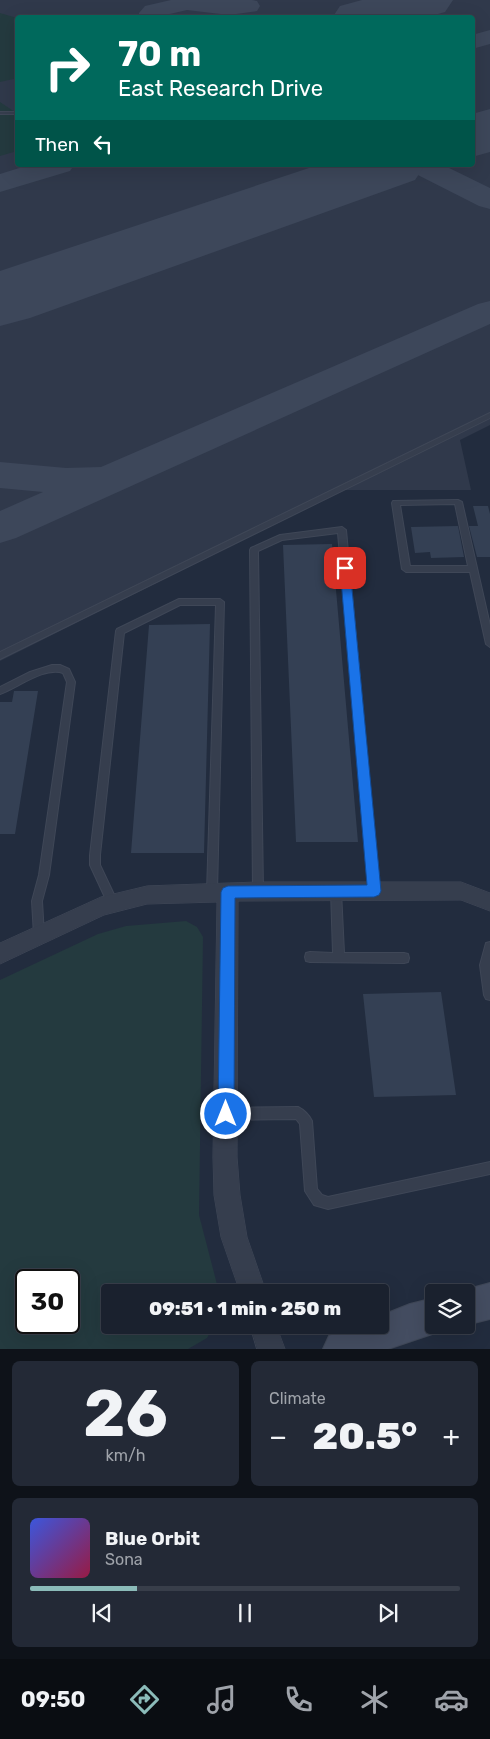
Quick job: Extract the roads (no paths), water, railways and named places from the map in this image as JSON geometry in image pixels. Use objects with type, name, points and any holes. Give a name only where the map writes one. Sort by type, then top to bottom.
[{"type":"street","points":[[0,954],[102,906],[147,895],[258,891],[461,891],[490,902]]},
{"type":"street","points":[[220,892],[227,1195],[234,1237],[249,1284]]},
{"type":"street","points":[[475,1305],[490,1301]]},
{"type":"street","points":[[342,1349],[410,1322],[425,1318]]},
{"type":"street","points":[[266,1334],[271,1349]]},
{"type":"lane","points":[[0,113],[15,113]]},
{"type":"lane","points":[[0,656],[490,415]]},
{"type":"lane","points":[[474,569],[406,569],[396,503],[458,502],[474,569],[490,644]]},
{"type":"lane","points":[[258,891],[254,550],[280,538],[342,530],[374,891]]},
{"type":"lane","points":[[113,903],[96,865],[95,855],[120,631],[179,602],[220,602],[220,892]]},
{"type":"lane","points":[[0,691],[49,668],[60,668],[66,672],[71,682],[44,875],[37,902],[39,935]]},
{"type":"lane","points":[[336,891],[339,958]]},
{"type":"lane","points":[[490,947],[485,965],[490,995]]},
{"type":"lane","points":[[310,957],[404,958]]},
{"type":"lane","points":[[226,1114],[298,1113],[306,1121],[311,1191],[318,1201],[328,1203],[490,1168]]}]
